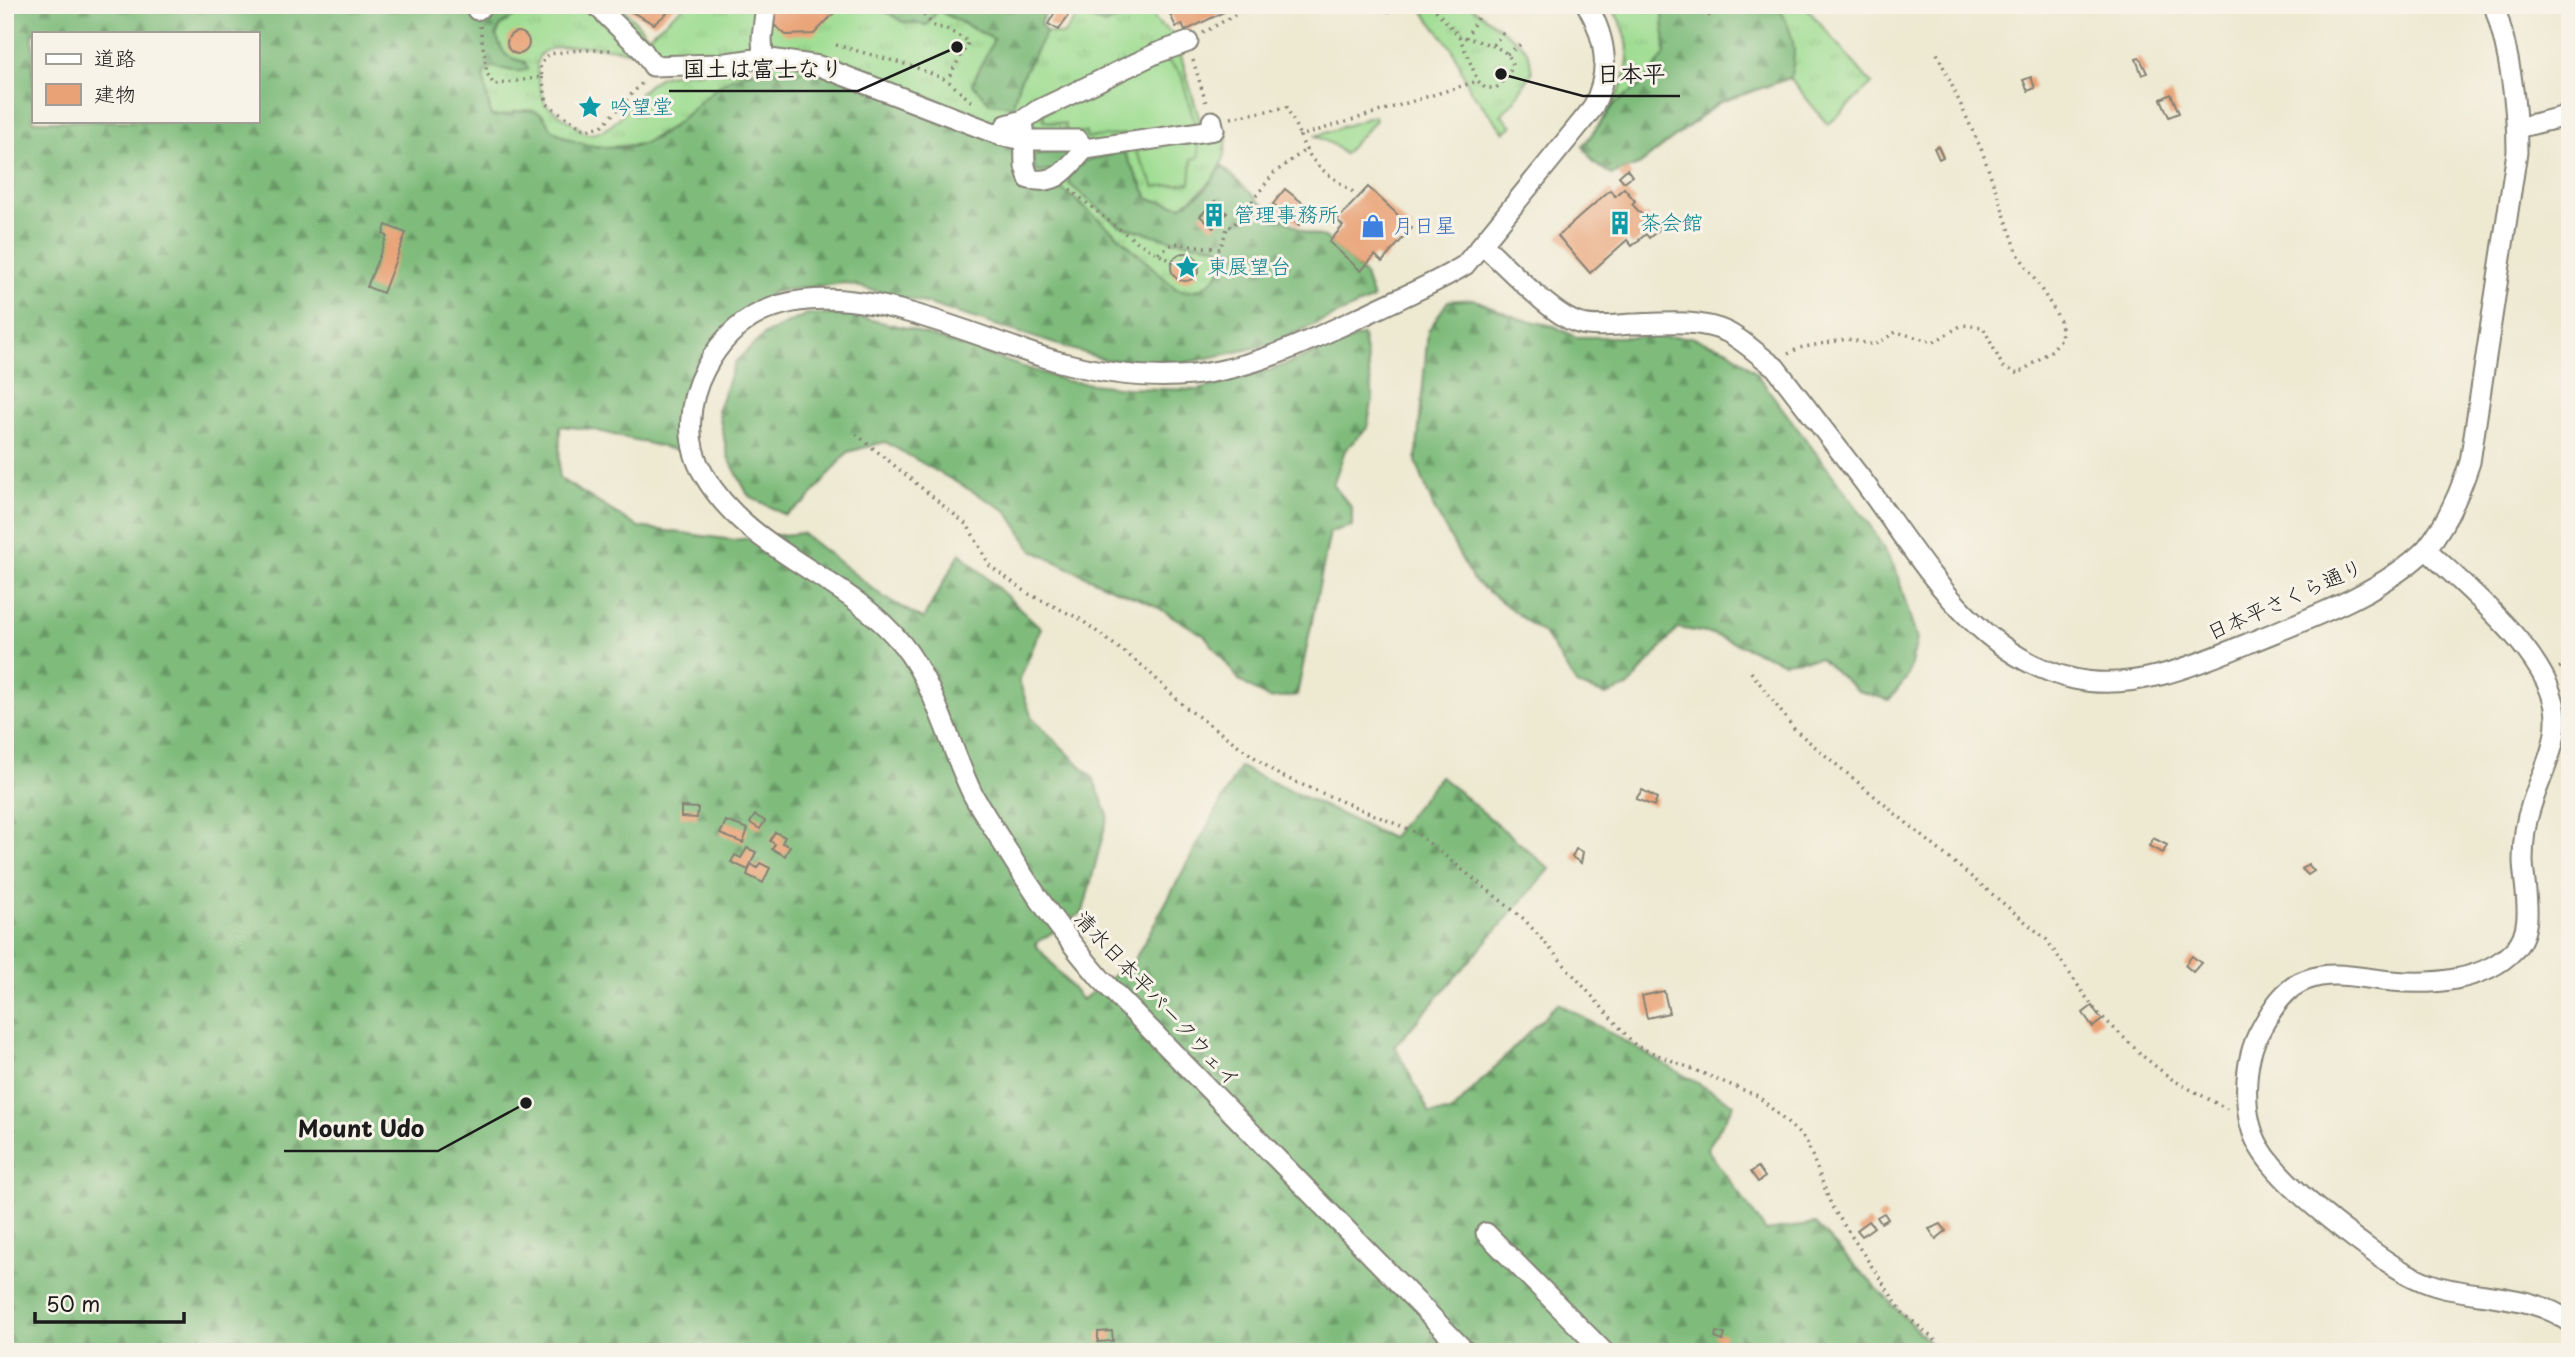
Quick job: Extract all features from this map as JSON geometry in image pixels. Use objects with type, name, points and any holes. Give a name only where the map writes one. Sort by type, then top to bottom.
[{"type":"street","points":[[596,5],[643,51],[653,66],[719,64],[763,58],[819,66],[1002,136],[1062,98],[1157,53],[1188,42]]},
{"type":"street","points":[[763,58],[762,38],[766,5]]},
{"type":"street","name":"清水日本平パークウェイ","points":[[1466,1352],[1100,978],[1066,939],[1036,898],[974,796],[917,665],[880,620],[856,600],[731,513],[700,469],[690,424],[693,397],[712,356],[726,340],[752,318],[768,310],[811,299],[871,303],[919,315],[1020,350],[1085,368],[1140,376],[1202,374],[1268,357],[1324,334],[1465,265],[1592,109],[1601,91],[1605,72],[1604,49],[1598,25],[1587,5]]},
{"type":"street","name":"日本平さくら通り","points":[[1483,245],[1558,313],[1579,323],[1610,325],[1679,322],[1707,326],[1728,333],[1771,364],[1863,481],[1943,591],[1976,625],[2020,658],[2076,680],[2149,678],[2181,670],[2353,598],[2410,564],[2426,549],[2446,520],[2460,492],[2470,462],[2517,152],[2512,72],[2494,5]]},
{"type":"street","points":[[2517,128],[2562,117],[2570,111]]},
{"type":"street","points":[[1018,128],[1030,179],[1044,182],[1058,178],[1085,149],[1214,130],[1212,121]]},
{"type":"street","points":[[1018,128],[1078,140],[1085,149]]},
{"type":"street","points":[[2426,549],[2487,605],[2512,633],[2544,677],[2552,695],[2556,715],[2555,733],[2530,808],[2525,833],[2523,858],[2527,915],[2524,939],[2501,961],[2477,973],[2438,981],[2393,982],[2345,975],[2324,975],[2303,980],[2272,1009],[2257,1036],[2248,1062],[2246,1090],[2251,1121],[2259,1147],[2291,1183],[2395,1267],[2439,1287],[2552,1309],[2570,1322]]},
{"type":"street","points":[[1486,1233],[1604,1352]]},
{"type":"path","points":[[836,45],[912,66],[947,80],[969,42],[945,28],[935,27],[914,5]]},
{"type":"path","points":[[1252,5],[1188,42],[1212,121],[1287,107],[1305,150],[1313,162],[1353,192]]},
{"type":"path","points":[[1386,5],[1389,14]]},
{"type":"path","points":[[1431,5],[1458,36],[1478,81],[1485,88],[1496,88],[1510,76],[1513,64],[1507,54],[1493,46],[1458,36]]},
{"type":"path","points":[[481,8],[487,72],[494,85],[542,77]]},
{"type":"path","points":[[1466,38],[1479,13]]},
{"type":"path","points":[[1493,46],[1505,30]]},
{"type":"path","points":[[1507,54],[1521,44]]},
{"type":"path","points":[[620,51],[579,50],[549,54],[540,65],[547,104],[585,130],[602,126],[642,86],[653,66]]},
{"type":"path","points":[[1771,364],[1799,348],[1847,339],[1874,345],[1896,332],[1934,342],[1962,325],[1983,327],[2003,367],[2018,374],[2052,350],[2062,338],[2060,321],[2054,309],[2018,254],[1982,151],[1937,53]]},
{"type":"path","points":[[1300,136],[1478,81]]},
{"type":"path","points":[[1157,253],[1174,243],[1220,249],[1228,226],[1232,227],[1273,173],[1305,150]]},
{"type":"path","points":[[1058,178],[1118,230],[1171,261],[1187,267]]},
{"type":"path","points":[[856,434],[968,526],[990,566],[1029,594],[1080,619],[1144,667],[1185,707],[1279,775],[1415,832],[1524,919],[1636,1046],[1758,1096],[1806,1140],[1832,1207],[1903,1313],[1949,1352]]},
{"type":"path","points":[[1751,671],[1795,730],[2046,939],[2095,1010],[2144,1057],[2173,1080],[2251,1121]]},
{"type":"green space","points":[[5,5],[533,5],[501,25],[496,35],[506,55],[525,62],[528,69],[514,71],[490,67],[483,75],[491,116],[519,111],[537,112],[554,131],[573,141],[609,148],[642,144],[654,139],[730,79],[758,71],[800,71],[836,57],[1004,129],[1017,160],[1022,189],[1042,196],[1062,189],[1175,288],[1195,290],[1216,276],[1222,261],[1217,246],[1171,240],[1119,225],[1069,184],[1069,176],[1087,160],[1124,152],[1149,199],[1182,206],[1204,191],[1222,166],[1261,203],[1306,233],[1325,237],[1365,275],[1373,299],[1268,345],[1185,363],[1106,360],[929,304],[844,283],[773,292],[741,318],[697,365],[682,398],[679,451],[590,429],[560,426],[559,478],[638,527],[733,540],[802,533],[885,598],[923,619],[960,553],[1041,628],[1019,681],[1032,718],[1093,778],[1108,815],[1083,912],[1035,944],[1082,1000],[1135,959],[1240,767],[1391,838],[1440,776],[1550,869],[1395,1046],[1430,1114],[1451,1112],[1558,1003],[1734,1104],[1707,1149],[1766,1231],[1815,1224],[1938,1352],[5,1352]]},
{"type":"green space","points":[[533,5],[586,5],[637,54],[602,47],[572,46],[547,50],[540,55],[537,72],[545,104],[587,134],[609,127],[642,91],[661,77],[681,73],[758,70],[757,45],[668,59],[647,47],[605,5],[621,5],[648,36],[685,5],[876,5],[903,22],[927,25],[937,10],[995,40],[1012,106],[1019,82],[1046,32],[1063,35],[1080,13],[1104,25],[1148,7],[1158,23],[1175,35],[1204,135],[1227,131],[1227,144],[1221,166],[1201,191],[1182,206],[1149,199],[1171,240],[1217,246],[1221,253],[1220,269],[1203,287],[1186,291],[1175,288],[1062,189],[1042,196],[1022,189],[1017,160],[917,93],[836,57],[816,72],[724,83],[678,123],[642,144],[608,147],[582,145],[552,130],[542,114],[516,111],[504,118],[491,116],[483,75],[489,67],[501,67],[511,71],[525,62],[503,52],[496,36],[501,25]],"holes":[[[1051,123],[1195,125],[1192,159],[1126,134],[1086,137],[1086,132],[1067,132],[1065,124]]]},
{"type":"green space","points":[[876,5],[1050,5],[1040,23],[1046,32],[1019,82],[1013,106],[990,103],[972,84],[994,39],[938,10],[927,25],[903,22]]},
{"type":"green space","points":[[1071,5],[1147,5],[1148,7],[1104,25]]},
{"type":"green space","points":[[1418,5],[1469,5],[1521,44],[1529,54],[1532,73],[1501,115],[1512,126],[1504,132],[1470,90],[1453,50]]},
{"type":"green space","points":[[1609,5],[1804,5],[1872,84],[1828,125],[1790,78],[1719,103],[1640,164],[1612,175],[1594,163],[1583,146],[1617,96],[1628,61],[1627,43],[1621,24]]},
{"type":"green space","points":[[1656,5],[1778,5],[1793,40],[1793,67],[1790,78],[1718,103],[1640,164],[1612,175],[1594,163],[1583,146],[1615,104],[1645,82],[1665,54],[1663,14]]},
{"type":"green space","points":[[1151,61],[1168,61],[1181,74],[1195,125],[1199,157],[1192,159],[1190,183],[1155,187],[1126,134],[1086,138],[1086,132],[1067,133],[1065,124],[1044,121],[1043,113]]},
{"type":"green space","points":[[1374,116],[1376,120],[1344,154],[1334,145],[1316,136]]},
{"type":"green space","points":[[1077,149],[1054,171],[1036,172],[1032,157],[1036,154]]},
{"type":"green space","points":[[1473,299],[1517,318],[1554,326],[1576,337],[1691,337],[1729,350],[1755,372],[1868,522],[1896,570],[1917,640],[1908,676],[1889,700],[1858,691],[1820,658],[1783,662],[1712,634],[1678,628],[1628,687],[1606,695],[1577,685],[1545,635],[1473,580],[1433,506],[1416,461],[1428,331],[1448,301]]},
{"type":"green space","points":[[807,314],[849,315],[907,328],[1066,381],[1126,388],[1198,390],[1271,370],[1363,335],[1373,398],[1367,428],[1345,450],[1333,485],[1352,508],[1352,526],[1330,532],[1297,695],[1269,699],[1240,681],[1205,636],[1152,604],[1106,586],[1032,550],[1007,511],[885,442],[848,452],[806,502],[785,515],[748,495],[728,457],[718,409],[735,362],[765,334]]},
{"type":"building","points":[[625,5],[677,5],[654,24],[630,11]]},
{"type":"building","points":[[761,5],[836,5],[837,10],[814,34],[786,35],[762,15]]},
{"type":"building","points":[[1059,5],[1071,11],[1059,30],[1048,24]]},
{"type":"building","points":[[1158,5],[1238,5],[1185,31],[1182,24],[1176,27],[1167,8],[1161,11]]},
{"type":"building","points":[[1696,5],[1719,5],[1709,16]]},
{"type":"building","points":[[518,32],[526,35],[529,43],[526,51],[518,54],[510,51],[507,43],[510,35]]},
{"type":"building","points":[[2140,58],[2147,73],[2142,75],[2136,59]]},
{"type":"building","points":[[2031,77],[2035,88],[2028,91],[2023,80]]},
{"type":"building","points":[[2171,94],[2179,113],[2169,117],[2161,99]]},
{"type":"building","points":[[1938,146],[1943,157],[1939,159],[1934,148]]},
{"type":"building","points":[[1627,169],[1632,176],[1624,182],[1619,176]]},
{"type":"building","points":[[1368,187],[1412,228],[1382,262],[1375,255],[1361,271],[1329,242],[1343,226],[1337,220]]},
{"type":"building","name":"茶会館","points":[[1624,188],[1635,201],[1632,204],[1644,217],[1647,214],[1660,229],[1649,238],[1646,234],[1632,246],[1627,240],[1590,273],[1558,236],[1610,190],[1615,196]]},
{"type":"building","points":[[1285,189],[1308,207],[1305,210],[1309,213],[1299,225],[1273,204]]},
{"type":"building","name":"管理事務所","points":[[1215,201],[1227,213],[1213,228],[1200,216]]},
{"type":"building","points":[[386,225],[406,233],[383,293],[367,287],[387,236],[383,234]]},
{"type":"building","points":[[1185,253],[1195,257],[1199,267],[1195,277],[1185,281],[1175,277],[1171,267],[1175,257]]},
{"type":"building","points":[[1642,790],[1657,798],[1654,806],[1636,799]]},
{"type":"building","points":[[681,807],[698,808],[697,818],[681,817]]},
{"type":"building","points":[[755,815],[765,821],[760,829],[750,823]]},
{"type":"building","points":[[726,821],[748,829],[743,843],[720,834]]},
{"type":"building","points":[[775,832],[785,837],[782,843],[790,846],[785,856],[772,849],[775,844],[770,841]]},
{"type":"building","points":[[2153,838],[2167,845],[2163,853],[2149,846]]},
{"type":"building","points":[[747,848],[756,852],[748,870],[731,862],[735,855],[741,858]]},
{"type":"building","points":[[1576,849],[1583,852],[1581,863],[1572,857]]},
{"type":"building","points":[[760,863],[770,868],[763,883],[747,875],[751,864],[757,868]]},
{"type":"building","points":[[2308,864],[2314,871],[2308,875],[2302,869]]},
{"type":"building","points":[[2192,956],[2201,963],[2193,972],[2185,965]]},
{"type":"building","points":[[1664,991],[1669,1013],[1647,1018],[1642,996]]},
{"type":"building","points":[[2092,1006],[2102,1020],[2093,1027],[2083,1013]]},
{"type":"building","points":[[1758,1167],[1765,1177],[1758,1182],[1751,1172]]},
{"type":"building","points":[[1884,1213],[1888,1219],[1881,1223],[1877,1217]]},
{"type":"building","points":[[1869,1221],[1874,1227],[1862,1236],[1857,1230]]},
{"type":"building","points":[[1941,1224],[1946,1231],[1936,1239],[1929,1229]]},
{"type":"building","points":[[1112,1331],[1113,1341],[1098,1342],[1098,1332]]},
{"type":"building","points":[[1716,1332],[1725,1334],[1723,1341],[1715,1338]]},
{"type":"building","points":[[1654,1344],[1668,1344],[1668,1349],[1654,1350]]},
{"type":"place","name":"国土は富士なり","points":[[957,47]]},
{"type":"place","name":"日本平","points":[[1501,74]]},
{"type":"place","name":"吟望堂","points":[[590,107]]},
{"type":"place","name":"管理事務所","points":[[1214,215]]},
{"type":"place","name":"茶会館","points":[[1620,223]]},
{"type":"place","name":"月日星","points":[[1373,226]]},
{"type":"place","name":"東展望台","points":[[1187,267]]},
{"type":"place","name":"Mount Udo","points":[[526,1103]]}]
